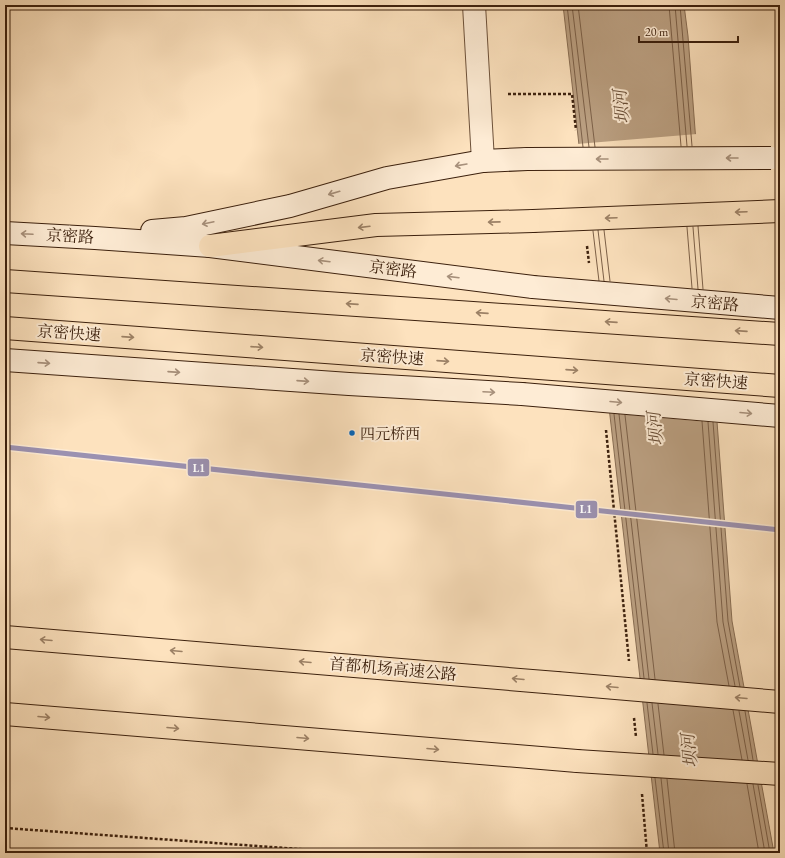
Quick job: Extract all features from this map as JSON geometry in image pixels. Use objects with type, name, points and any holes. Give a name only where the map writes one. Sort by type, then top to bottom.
[{"type":"highway","points":[[210,246],[376,225],[533,221],[780,211]]},
{"type":"highway","points":[[5,281],[780,334]]},
{"type":"highway","name":"京密快速","points":[[5,328],[780,386]]},
{"type":"highway","name":"首都机场高速公路","points":[[5,637],[557,682],[780,702]]},
{"type":"highway","points":[[5,714],[577,761],[780,774]]},
{"type":"main road","points":[[474,5],[483,161]]},
{"type":"main road","points":[[95,238],[186,228],[290,206],[387,178],[483,161],[527,159],[776,158]]},
{"type":"main road","name":"京密路","points":[[5,233],[210,246],[533,287],[780,308]]},
{"type":"main road","points":[[5,360],[349,384],[522,394],[780,416]]},
{"type":"path","points":[[479,94],[572,94],[576,134]]},
{"type":"path","points":[[587,244],[590,268]]},
{"type":"path","points":[[605,426],[629,663]]},
{"type":"path","points":[[633,711],[636,742]]},
{"type":"path","points":[[641,790],[647,853]]},
{"type":"path","points":[[5,828],[355,853]]},
{"type":"water","name":"坝河","points":[[563,5],[684,5],[688,36],[732,621],[774,853],[660,853]]},
{"type":"pier","points":[[697,134],[719,423],[608,413],[577,144]]},
{"type":"transit line","name":"L1","points":[[5,447],[780,530]]},
{"type":"place","name":"四元桥西","points":[[352,433]]}]
